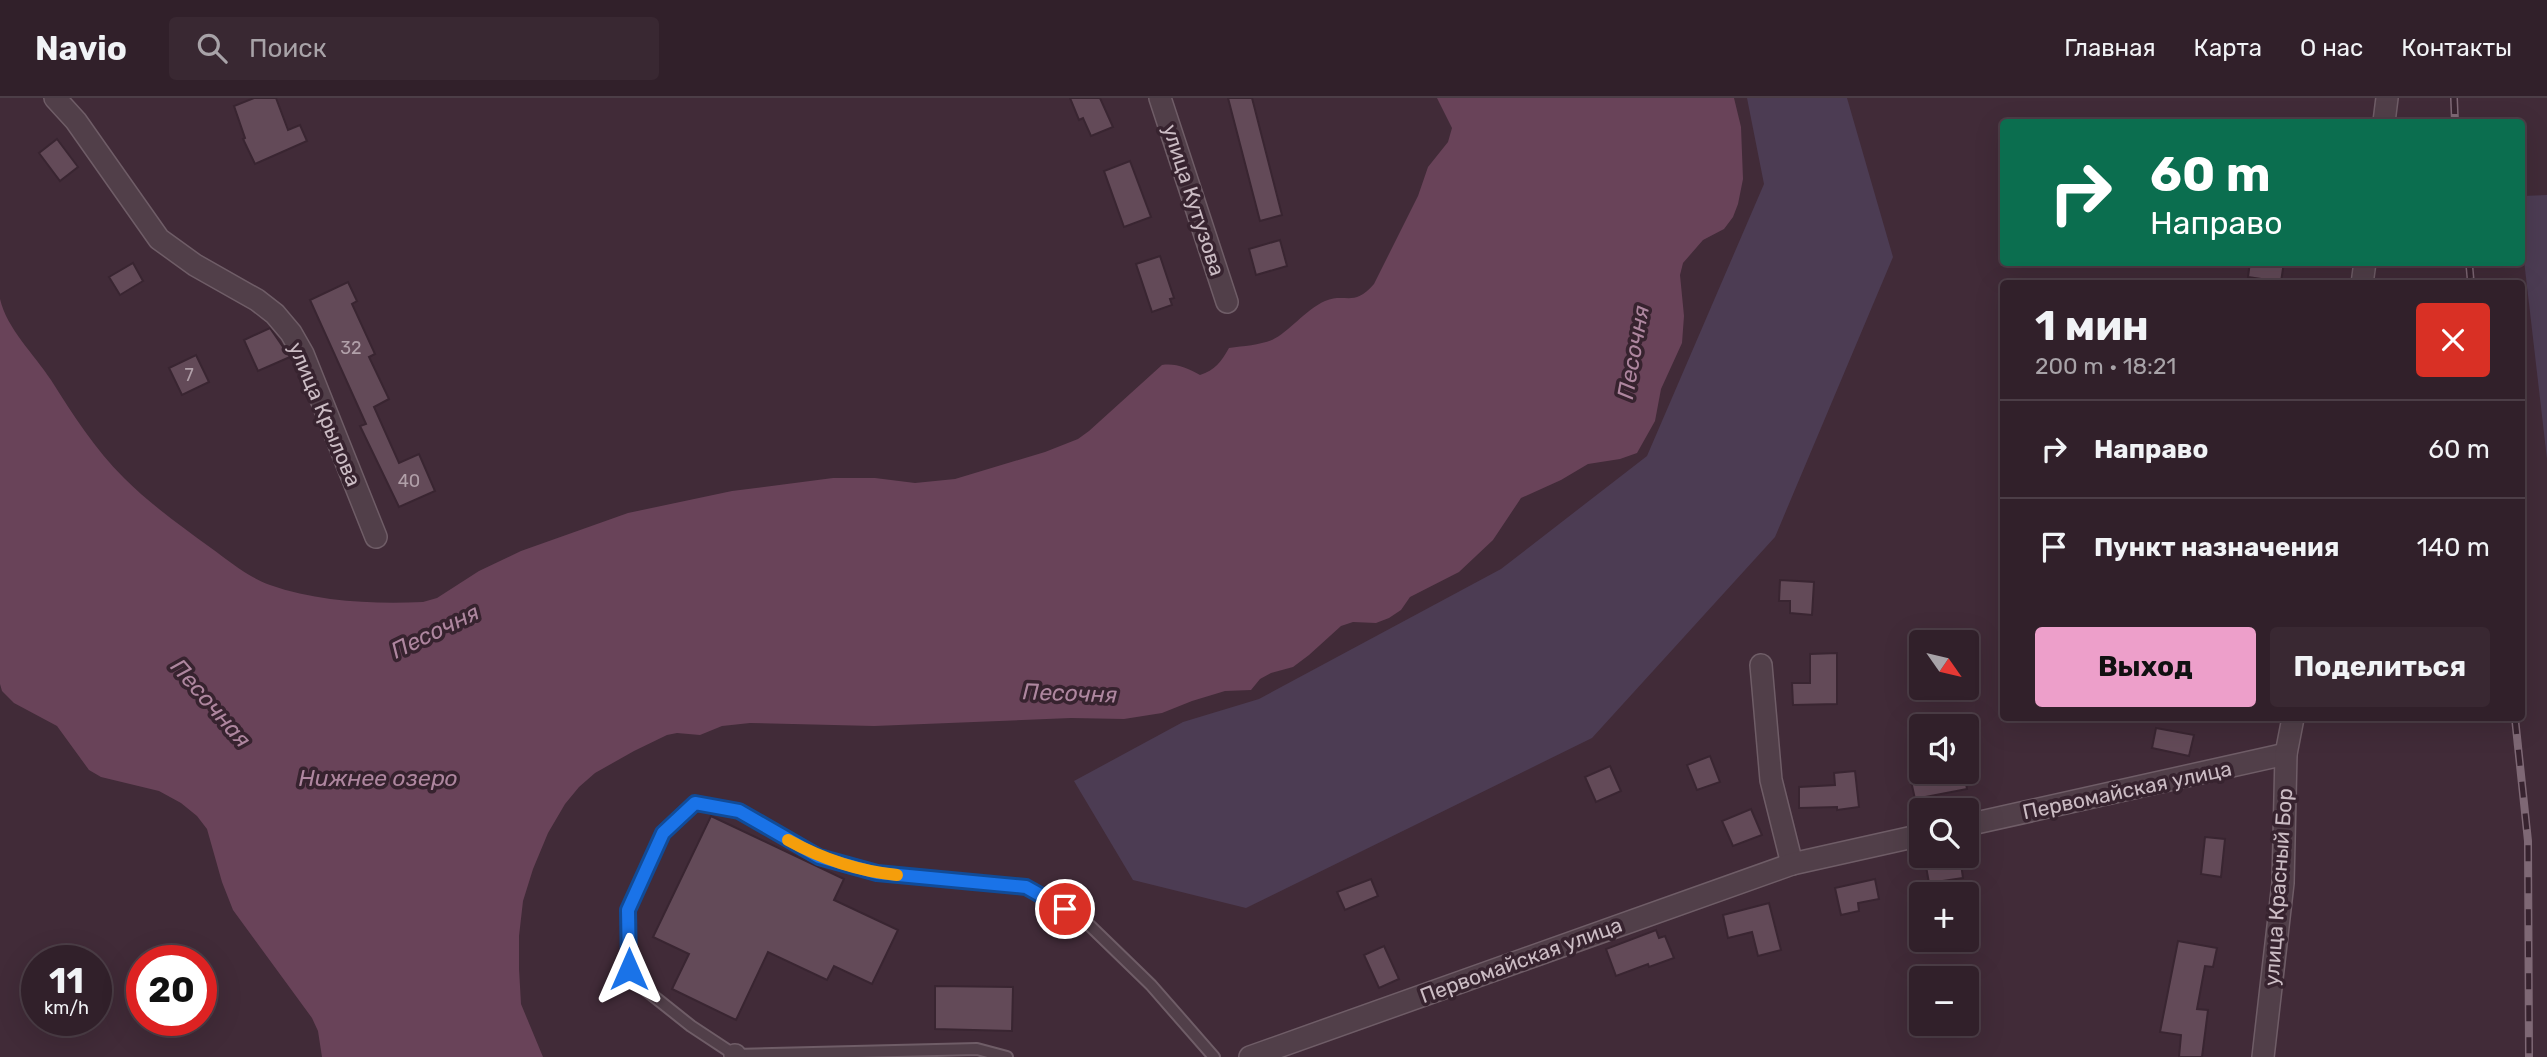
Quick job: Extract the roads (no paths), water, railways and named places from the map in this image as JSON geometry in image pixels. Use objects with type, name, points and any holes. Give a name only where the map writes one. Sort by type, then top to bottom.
[{"type":"street","name":"улица Крылова","points":[[55,98],[76,121],[159,239],[195,265],[257,300],[275,314],[291,333],[303,354],[376,537]]},
{"type":"street","name":"улица Кутузова","points":[[1160,98],[1227,302]]},
{"type":"street","points":[[2384,119],[2387,98]]},
{"type":"street","points":[[1761,665],[1771,780],[1792,864]]},
{"type":"street","name":"улица Красный Бор","points":[[2263,1057],[2283,883],[2287,754],[2292,721]]},
{"type":"street","name":"Первомайская улица","points":[[1979,822],[2287,754]]},
{"type":"street","name":"Первомайская улица","points":[[1250,1057],[1792,864],[1909,838]]},
{"type":"lane","points":[[1007,1057],[977,1049],[735,1056],[647,991],[629,969],[628,910],[663,833],[695,803],[739,811],[819,857],[877,873],[1026,887],[1084,920],[1151,985],[1214,1057]]},
{"type":"water","name":"Нижнее озеро","points":[[1437,98],[1734,98],[1741,127],[1743,179],[1738,204],[1724,229],[1703,240],[1683,263],[1680,275],[1684,316],[1682,343],[1661,389],[1655,421],[1637,453],[1620,459],[1588,464],[1521,498],[1493,540],[1459,572],[1410,597],[1401,610],[1389,618],[1376,623],[1353,622],[1341,626],[1293,667],[1260,679],[1251,690],[1225,691],[1162,713],[1124,719],[1071,718],[874,726],[750,723],[722,726],[700,735],[667,735],[634,751],[595,773],[565,804],[548,833],[523,901],[519,936],[521,1004],[543,1057],[322,1057],[318,1031],[312,1018],[233,910],[207,829],[197,816],[159,791],[101,777],[89,770],[57,726],[14,703],[2,691],[0,299],[15,331],[113,467],[155,506],[232,564],[262,582],[307,595],[365,602],[423,602],[437,598],[479,571],[521,551],[628,513],[732,491],[833,478],[875,478],[915,483],[955,479],[1045,452],[1078,439],[1162,365],[1181,367],[1200,375],[1217,365],[1229,348],[1272,340],[1325,301],[1355,298],[1367,291],[1374,284],[1418,196],[1428,167],[1448,142],[1452,128]]},
{"type":"railway","points":[[2454,98],[2455,119]]},
{"type":"railway","points":[[2469,266],[2471,280]]},
{"type":"railway","points":[[2515,721],[2528,841],[2529,1057]]},
{"type":"water label","name":"Песочня","points":[[1633,352]]},
{"type":"water label","name":"Песочня","points":[[435,631]]},
{"type":"water label","name":"Песочня","points":[[1070,693]]},
{"type":"water label","name":"Песочная","points":[[211,703]]}]
